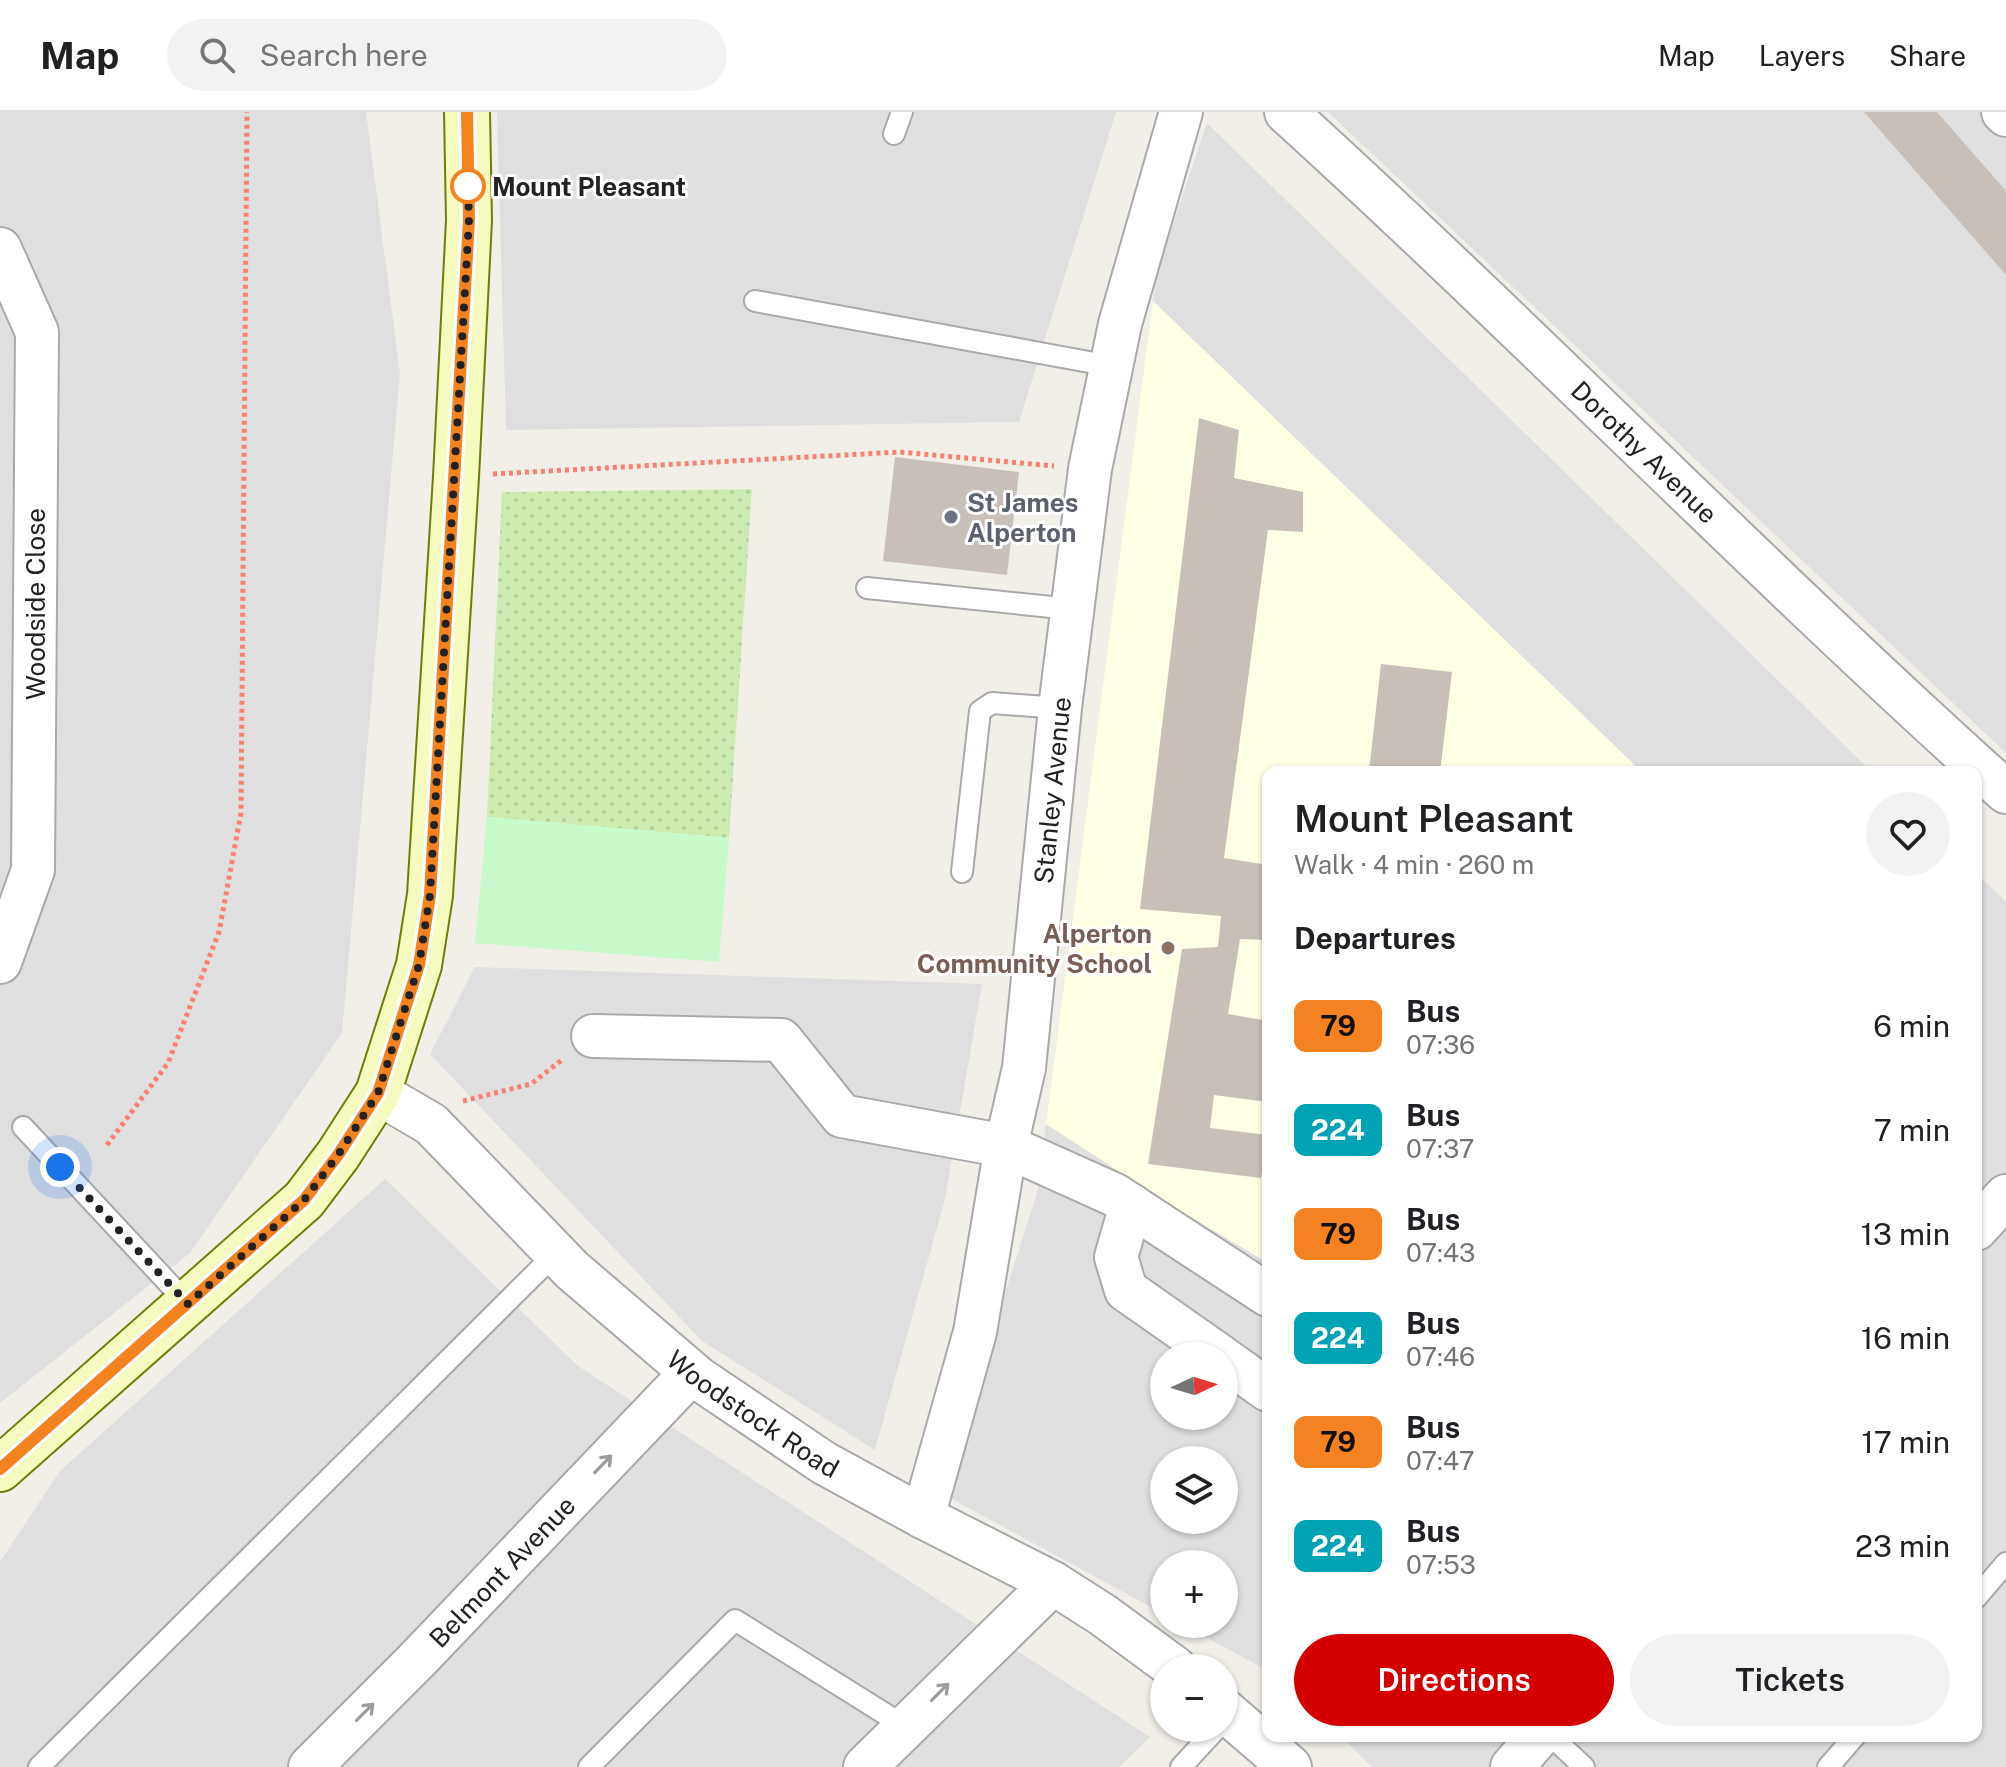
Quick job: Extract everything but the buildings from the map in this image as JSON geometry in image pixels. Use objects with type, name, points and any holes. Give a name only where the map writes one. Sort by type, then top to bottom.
[{"type":"street","points":[[0,1469],[304,1200],[378,1093],[419,965],[430,895],[469,220],[467,112]]},
{"type":"street","name":"Stanley Avenue","points":[[923,1517],[975,1332],[1006,1146],[1024,1068],[1060,708],[1090,469],[1120,324],[1181,112]]},
{"type":"street","name":"Dorothy Avenue","points":[[1286,112],[1456,270],[1897,694],[1977,766]]},
{"type":"street","name":"Woodside Close","points":[[0,249],[37,332],[33,870],[0,962]]},
{"type":"street","name":"Dorothy Avenue","points":[[1982,770],[2006,792]]},
{"type":"street","points":[[593,1036],[781,1040],[842,1116],[1006,1146],[1115,1195],[1262,1291]]},
{"type":"street","name":"Woodstock Road","points":[[378,1093],[431,1124],[556,1253],[691,1373],[824,1463],[1053,1583],[1156,1654]]},
{"type":"street","points":[[1982,1222],[2006,1196]]},
{"type":"street","points":[[1131,1205],[1116,1257],[1126,1290],[1199,1342]]},
{"type":"street","points":[[1238,1369],[1262,1386]]},
{"type":"street","name":"Belmont Avenue","points":[[310,1767],[417,1660],[691,1373]]},
{"type":"street","points":[[865,1767],[1053,1583]]},
{"type":"street","points":[[1238,1728],[1290,1767]]},
{"type":"street","points":[[1512,1767],[1534,1742]]},
{"type":"lane","points":[[894,134],[902,112]]},
{"type":"lane","points":[[755,301],[1111,366]]},
{"type":"lane","points":[[867,588],[1071,609]]},
{"type":"lane","points":[[962,872],[980,711],[992,703],[1060,708]]},
{"type":"lane","points":[[23,1127],[188,1304]]},
{"type":"lane","points":[[39,1767],[556,1253]]},
{"type":"lane","points":[[1982,1591],[2006,1563]]},
{"type":"lane","points":[[589,1767],[735,1620],[906,1727]]},
{"type":"lane","points":[[1181,1767],[1203,1742]]},
{"type":"lane","points":[[1557,1742],[1584,1767]]},
{"type":"lane","points":[[1828,1767],[1850,1742]]},
{"type":"path","points":[[107,1145],[168,1063],[219,932],[241,813],[247,112]]},
{"type":"path","points":[[456,477],[900,452],[1090,469]]},
{"type":"path","points":[[431,1124],[451,1104],[531,1084],[593,1036]]},
{"type":"shaded area","points":[[0,112],[366,112],[400,374],[342,1033],[190,1253],[0,1403]]},
{"type":"shaded area","points":[[497,112],[1116,112],[1019,422],[506,430]]},
{"type":"shaded area","points":[[1328,112],[2006,112],[2006,753]]},
{"type":"shaded area","points":[[1207,123],[1866,766],[1262,766],[1262,1668],[1208,1638],[1238,1638],[1238,1550],[1150,1550],[1150,1606],[941,1493],[1037,1193],[1157,272]]},
{"type":"shaded area","name":"Alperton Community School","points":[[1153,301],[1636,766],[1262,766],[1262,1259],[1169,1204],[1046,1124]]},
{"type":"shaded area","points":[[1982,879],[2006,902],[2006,1767],[1372,1767],[1346,1742],[1982,1742]]},
{"type":"shaded area","points":[[475,967],[982,984],[945,1199],[875,1450],[702,1341],[430,1054]]},
{"type":"shaded area","points":[[385,1179],[578,1366],[1150,1737],[1119,1767],[0,1767],[0,1562],[60,1471]]},
{"type":"green space","points":[[752,489],[729,838],[487,817],[502,492]]},
{"type":"green space","points":[[487,817],[729,838],[719,962],[475,943]]},
{"type":"bus line","name":"79","points":[[0,1469],[304,1200],[378,1093],[419,965],[430,895],[469,220],[467,112]]},
{"type":"place","name":"Mount Pleasant","points":[[468,186]]},
{"type":"place","name":"St James Alperton","points":[[951,517]]},
{"type":"place","name":"Alperton Community School","points":[[1168,948]]},
{"type":"route","points":[[60,1167],[188,1304],[304,1200],[378,1093],[419,965],[430,895],[456,477],[469,220],[468,186]]}]
